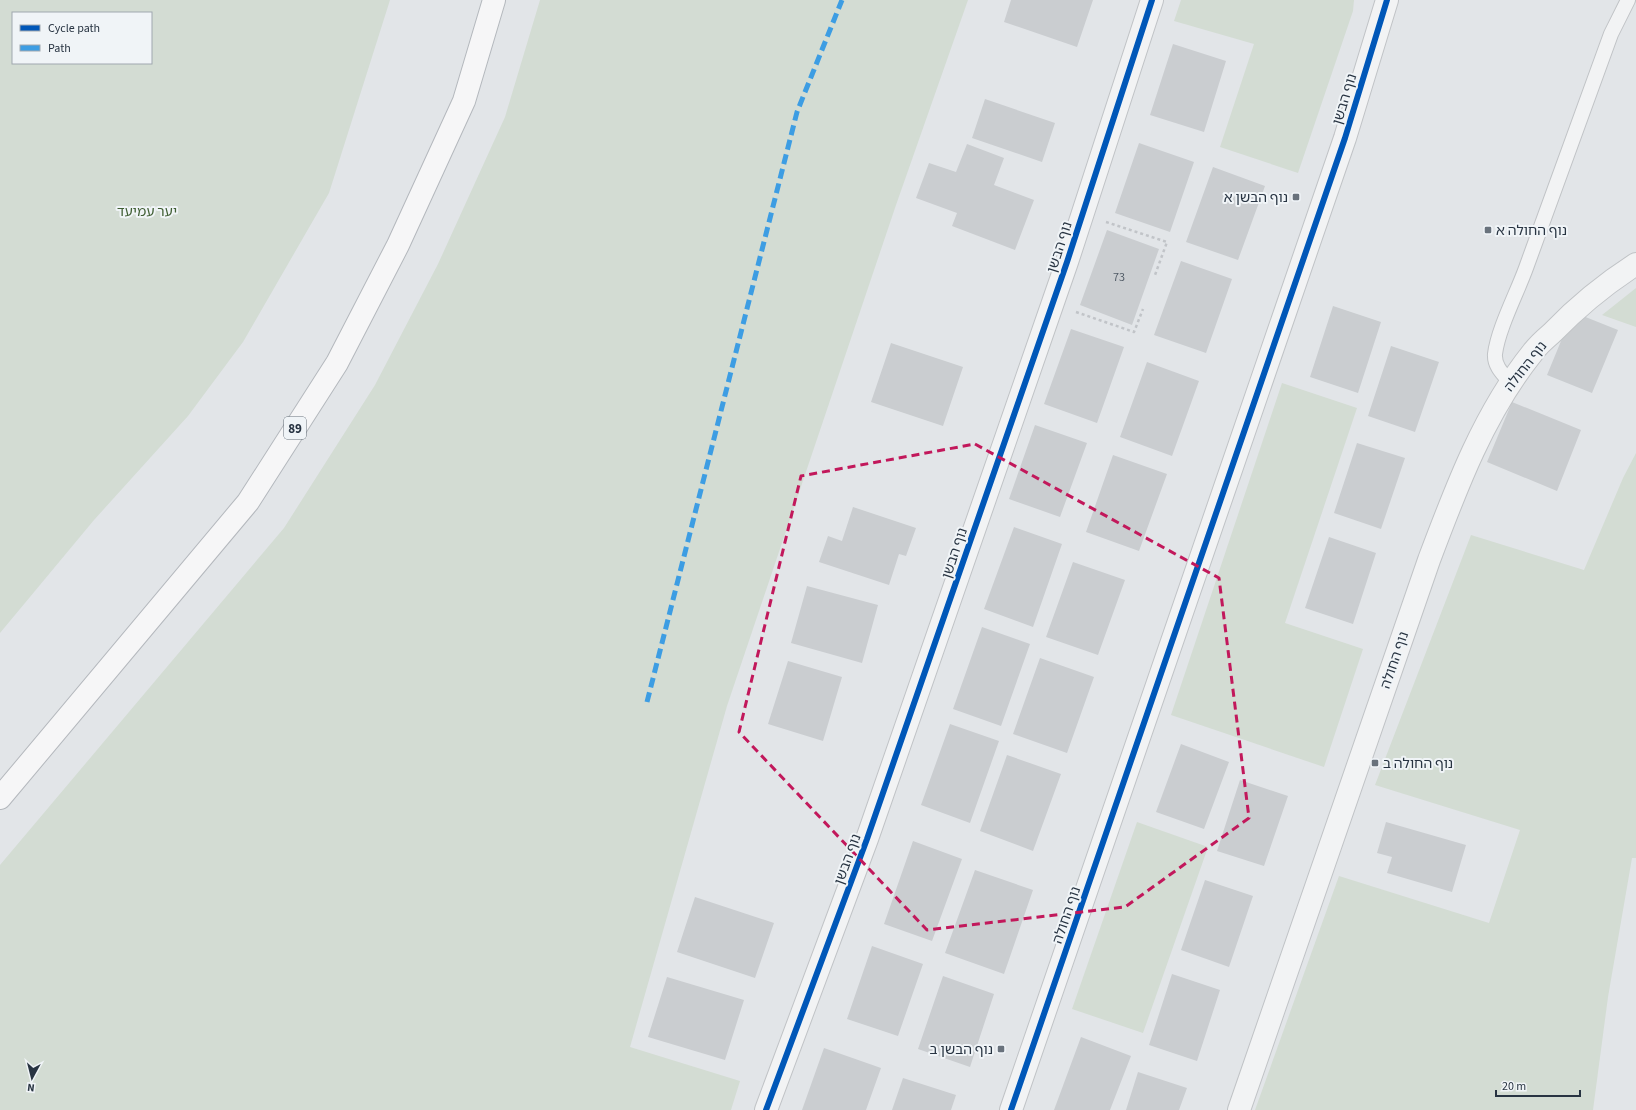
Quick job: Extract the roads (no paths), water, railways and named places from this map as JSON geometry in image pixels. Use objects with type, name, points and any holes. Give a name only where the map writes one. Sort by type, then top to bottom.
[{"type":"highway","name":"89","points":[[0,798],[248,502],[337,362],[398,245],[464,101],[494,0]]},
{"type":"street","name":"נוף הבשן","points":[[766,1110],[868,839],[1065,269],[1152,0]]},
{"type":"street","name":"נוף הבשן","points":[[1143,728],[1345,138],[1387,0]]},
{"type":"street","name":"נוף החולה","points":[[1239,1110],[1429,560],[1454,494],[1475,448],[1492,412],[1510,382],[1533,351],[1589,298],[1636,264]]},
{"type":"street","name":"נוף החולה","points":[[1011,1110],[1143,728]]},
{"type":"lane","points":[[1510,382],[1501,373],[1497,365],[1495,355],[1498,340],[1519,287],[1611,34],[1628,0]]},
{"type":"place","name":"נוף הבשן א","points":[[1296,197]]},
{"type":"place","name":"נוף החולה א","points":[[1488,230]]},
{"type":"place","name":"נוף החולה ב","points":[[1375,763]]},
{"type":"place","name":"נוף הבשן ב","points":[[1001,1049]]},
{"type":"park label","name":"יער עמיעד","points":[[147,211]]}]
